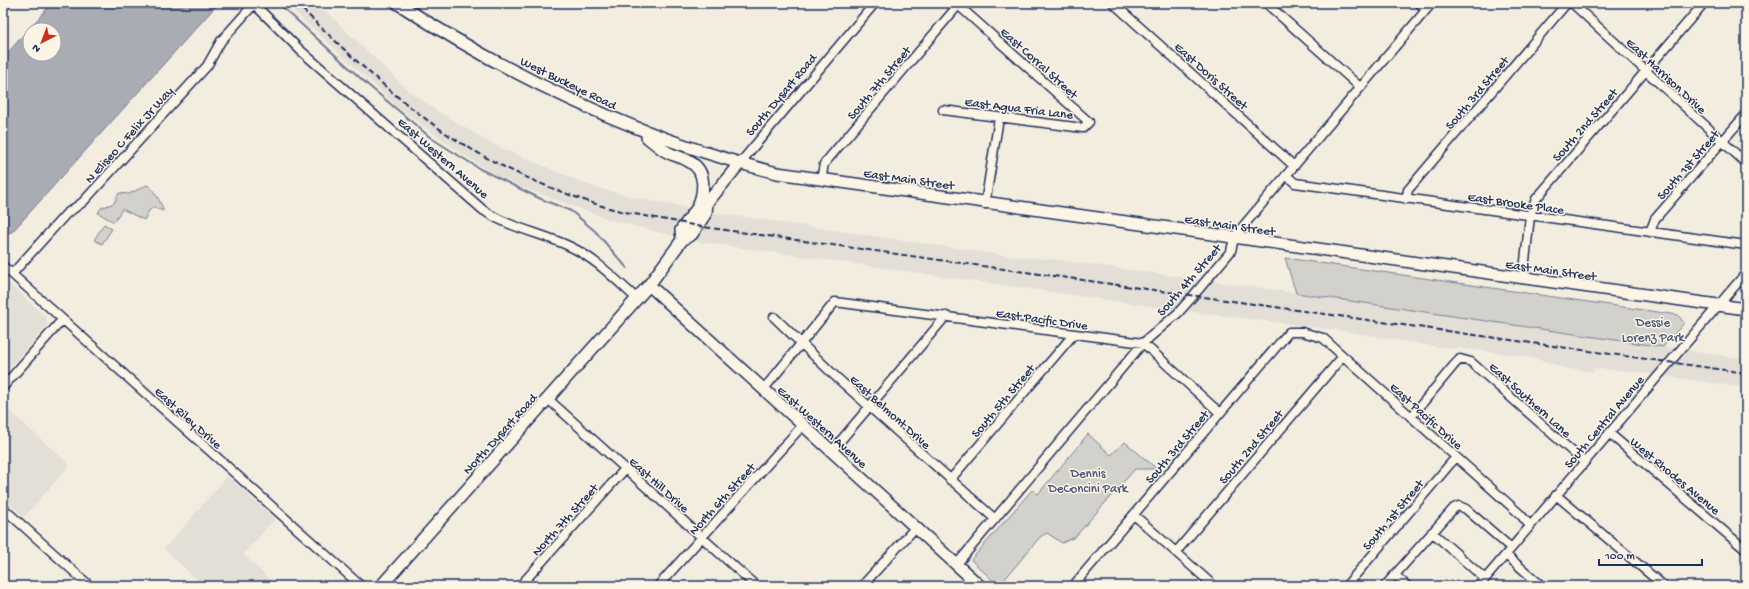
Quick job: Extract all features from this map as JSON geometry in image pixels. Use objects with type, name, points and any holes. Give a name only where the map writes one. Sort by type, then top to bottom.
[{"type":"main road","name":"West Buckeye Road","points":[[397,3],[471,48],[537,83],[636,129],[701,152],[740,163]]},
{"type":"main road","points":[[636,129],[666,151],[691,162],[696,167],[702,178],[702,205]]},
{"type":"main road","name":"East Main Street","points":[[740,163],[777,173],[985,204],[1746,309]]},
{"type":"main road","name":"South Dysart Road","points":[[636,298],[649,285],[682,240],[681,230],[740,163]]},
{"type":"main road","name":"East Western Avenue","points":[[649,285],[914,528],[980,586]]},
{"type":"main road","name":"North Dysart Road","points":[[381,586],[636,298]]},
{"type":"street","name":"South Dysart Road","points":[[740,163],[875,3]]},
{"type":"street","name":"East Doris Street","points":[[1113,3],[1294,166]]},
{"type":"street","points":[[1266,3],[1360,87]]},
{"type":"street","points":[[1419,3],[1429,6]]},
{"type":"street","name":"South 3rd Street","points":[[1406,199],[1408,190],[1568,3]]},
{"type":"street","name":"East Harrison Drive","points":[[1572,3],[1645,72],[1746,163]]},
{"type":"street","name":"South 2nd Street","points":[[1523,279],[1530,216],[1536,199],[1704,3]]},
{"type":"street","name":"N Eliseo C Felix Jr Way","points":[[12,274],[66,214],[83,202],[207,66],[221,41],[254,4]]},
{"type":"street","name":"East Western Avenue","points":[[254,4],[300,50],[483,210],[502,221],[552,238],[572,248],[599,265],[636,298]]},
{"type":"street","name":"East Corral Street","points":[[959,4],[1088,122]]},
{"type":"street","name":"South 7th Street","points":[[821,180],[826,162],[959,4]]},
{"type":"street","name":"South 4th Street","points":[[956,565],[1143,343],[1178,313],[1193,296],[1231,251],[1234,238],[1429,6]]},
{"type":"street","name":"East Agua Fria Lane","points":[[943,110],[1083,128],[1088,122]]},
{"type":"street","name":"South 1st Street","points":[[1650,232],[1655,219],[1746,114]]},
{"type":"street","points":[[985,204],[999,118]]},
{"type":"street","name":"East Brooke Place","points":[[1286,175],[1295,183],[1746,245]]},
{"type":"street","name":"East Riley Drive","points":[[3,266],[361,586]]},
{"type":"street","name":"South Central Avenue","points":[[1479,586],[1746,272]]},
{"type":"street","name":"East Pacific Drive","points":[[800,344],[835,302],[946,316],[1073,335],[1143,343]]},
{"type":"street","points":[[831,452],[946,316]]},
{"type":"street","name":"East Belmont Drive","points":[[774,317],[795,336],[800,344],[995,520]]},
{"type":"street","points":[[3,387],[62,320]]},
{"type":"street","name":"South 3rd Street","points":[[1073,586],[1289,332],[1302,332]]},
{"type":"street","name":"East Pacific Drive","points":[[1302,332],[1323,338],[1521,515],[1530,526]]},
{"type":"street","name":"South 5th Street","points":[[950,480],[1073,335]]},
{"type":"street","points":[[1143,343],[1220,413]]},
{"type":"street","points":[[763,390],[800,344]]},
{"type":"street","name":"South 2nd Street","points":[[1176,552],[1343,356]]},
{"type":"street","name":"East Southern Lane","points":[[1411,417],[1460,359],[1471,362],[1584,462]]},
{"type":"street","name":"East Hill Drive","points":[[548,399],[756,586]]},
{"type":"street","name":"North 6th Street","points":[[658,586],[802,426]]},
{"type":"street","name":"West Rhodes Avenue","points":[[1609,433],[1746,550]]},
{"type":"street","name":"South 1st Street","points":[[1346,586],[1456,457]]},
{"type":"street","name":"North 7th Street","points":[[520,586],[625,469]]},
{"type":"street","points":[[1556,495],[1664,586]]},
{"type":"street","points":[[1385,586],[1451,510],[1459,506],[1463,507],[1511,548]]},
{"type":"street","points":[[3,508],[90,586]]},
{"type":"street","points":[[1134,515],[1214,586]]},
{"type":"street","points":[[862,586],[914,528]]},
{"type":"street","points":[[1432,532],[1485,579]]},
{"type":"street","points":[[1506,555],[1542,586]]},
{"type":"street","points":[[1395,575],[1407,586]]},
{"type":"shaded area","points":[[52,3],[216,3],[216,6],[12,232],[8,233],[3,228],[3,58],[22,37],[22,62],[62,62],[62,22],[35,22]]},
{"type":"shaded area","points":[[285,3],[317,3],[408,90],[436,110],[492,144],[591,186],[632,197],[710,212],[1017,257],[1051,259],[1296,293],[1746,359],[1746,388],[1635,372],[1592,368],[1595,372],[1565,368],[1533,358],[1487,351],[1438,347],[1344,331],[1163,308],[693,241],[608,219],[522,187],[488,171],[458,151],[400,109]]},
{"type":"shaded area","points":[[3,278],[46,317],[48,325],[3,375]]},
{"type":"shaded area","points":[[3,405],[70,465],[24,517],[3,498]]},
{"type":"shaded area","points":[[228,476],[275,519],[243,554],[276,586],[204,586],[164,549]]},
{"type":"green space","points":[[147,185],[152,189],[162,205],[163,211],[153,207],[144,220],[122,209],[114,222],[98,213],[101,208],[114,203],[119,193],[129,194]]},
{"type":"green space","points":[[104,224],[112,229],[102,244],[94,240]]},
{"type":"green space","name":"Dessie Lorenz Park","points":[[1285,258],[1678,315],[1684,323],[1663,347],[1296,293]]},
{"type":"green space","name":"Dennis DeConcini Park","points":[[1088,434],[1111,455],[1125,442],[1157,469],[1135,469],[1075,537],[1062,543],[1047,533],[1040,537],[999,586],[971,560],[1032,490],[1038,494]]},
{"type":"waterway","points":[[3,14],[12,3]]},
{"type":"waterway","points":[[278,3],[368,85],[431,138],[480,169],[541,199],[571,211],[595,231],[627,268]]},
{"type":"railway","points":[[296,3],[373,76],[442,131],[464,145],[531,180],[578,198],[613,209],[697,226],[1746,373]]}]
